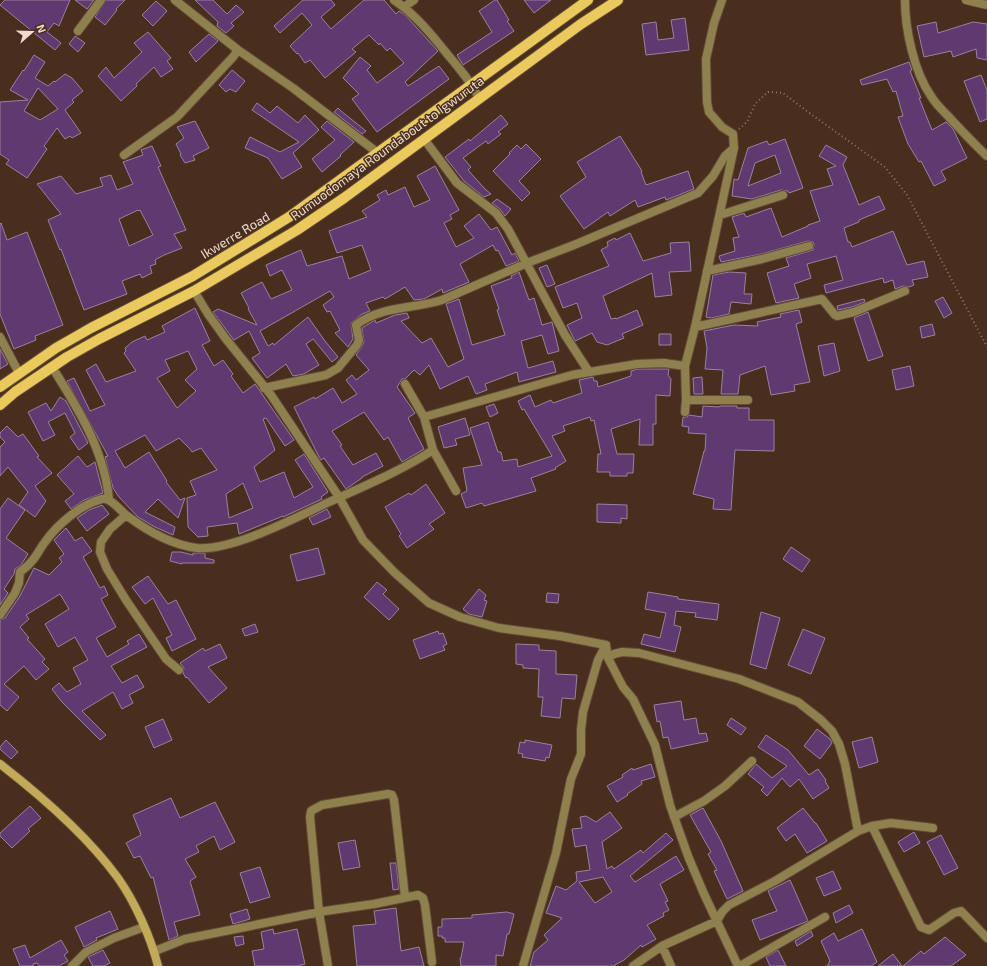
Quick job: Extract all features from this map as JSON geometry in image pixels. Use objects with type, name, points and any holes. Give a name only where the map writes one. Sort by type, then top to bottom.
[{"type":"main road","name":"Ikwerre Road","points":[[0,387],[56,348],[85,331],[193,276],[289,217],[588,0]]},
{"type":"main road","name":"Rumuodomaya Roundabout to Igwuruta","points":[[0,405],[15,392],[67,357],[99,339],[194,291],[297,230],[344,198],[581,24],[618,0]]},
{"type":"street","points":[[78,31],[101,0]]},
{"type":"street","points":[[175,0],[238,50],[294,88],[378,152]]},
{"type":"street","points":[[394,0],[404,7],[428,30],[472,85],[480,98]]},
{"type":"street","points":[[404,7],[414,0]]},
{"type":"street","points":[[685,412],[685,366],[695,327],[734,148],[733,134],[722,127],[709,112],[707,102],[706,60],[714,23],[722,0]]},
{"type":"street","points":[[905,0],[905,15],[910,45],[923,84],[932,98],[968,139],[987,156]]},
{"type":"street","points":[[966,0],[987,5]]},
{"type":"street","points":[[124,155],[177,117],[238,50]]},
{"type":"street","points":[[424,139],[457,183],[496,213],[508,229],[565,335],[589,372]]},
{"type":"street","points":[[264,388],[326,376],[338,368],[357,345],[358,340],[356,325],[362,320],[376,314],[402,308],[428,305],[442,300],[527,263],[698,193],[713,176],[725,156],[734,148]]},
{"type":"street","points":[[720,215],[783,196]]},
{"type":"street","points":[[707,271],[762,259],[809,246]]},
{"type":"street","points":[[194,291],[226,339],[271,396],[339,498],[362,540],[395,573],[429,603],[460,617],[499,628],[560,636],[606,645]]},
{"type":"street","points":[[695,327],[822,299],[837,316],[854,312],[905,291]]},
{"type":"street","points":[[0,337],[19,373]]},
{"type":"street","points":[[424,417],[572,375],[637,364],[664,363],[685,366]]},
{"type":"street","points":[[52,367],[74,402],[98,454],[105,472],[110,500]]},
{"type":"street","points":[[405,384],[424,417],[433,450],[456,491]]},
{"type":"street","points":[[686,400],[748,400]]},
{"type":"street","points":[[0,615],[15,593],[19,583],[20,572],[31,563],[45,541],[60,524],[95,501],[104,498],[110,500],[126,515],[152,533],[166,539],[197,548],[214,546],[236,542],[339,498],[433,450]]},
{"type":"street","points":[[126,515],[110,529],[101,542],[100,552],[107,569],[126,600],[166,659],[179,670]]},
{"type":"street","points":[[606,645],[608,658],[623,686],[636,704],[655,745],[661,774],[688,856],[716,921],[739,966],[826,917]]},
{"type":"street","points":[[523,966],[556,853],[571,779],[581,754],[583,712],[598,660],[606,645]]},
{"type":"street","points":[[608,658],[614,654],[622,652],[639,653],[739,678],[798,702],[821,720],[832,731],[839,744],[858,830]]},
{"type":"street","points":[[674,817],[704,801],[725,786],[752,761]]},
{"type":"street","points":[[0,764],[48,804],[91,846],[118,878],[132,901],[155,951],[158,966]]},
{"type":"street","points":[[328,966],[319,912],[310,817],[311,811],[322,805],[388,794],[392,795],[394,800],[405,897]]},
{"type":"street","points":[[633,966],[662,946],[716,921],[729,905],[775,881],[858,830],[891,823],[933,828]]},
{"type":"street","points":[[872,826],[921,927],[929,930],[954,913],[961,911],[987,938]]},
{"type":"street","points":[[155,951],[185,939],[319,912],[374,904],[418,894],[423,898],[432,962]]},
{"type":"street","points":[[72,966],[86,952],[114,938],[144,927]]},
{"type":"street","points":[[662,946],[671,966]]},
{"type":"path","points":[[733,134],[747,122],[755,104],[768,92],[783,92],[808,112],[885,167],[907,195],[987,347]]},
{"type":"building","points":[[5,0],[70,0],[59,26],[54,23],[47,32],[61,43],[55,50],[0,5]]},
{"type":"building","points":[[75,0],[94,0],[87,9]]},
{"type":"building","points":[[106,0],[125,0],[116,9],[117,10],[105,25],[95,17]]},
{"type":"building","points":[[195,0],[213,0],[227,14],[236,5],[244,12],[231,23],[234,26],[226,33],[217,26],[218,22]]},
{"type":"building","points":[[303,0],[331,0],[335,5],[321,17],[331,29],[364,0],[384,0],[396,14],[399,11],[405,15],[438,51],[405,82],[408,86],[439,66],[449,79],[377,132],[352,99],[359,94],[343,78],[360,57],[371,66],[367,70],[377,83],[404,63],[390,48],[387,51],[380,43],[379,45],[369,35],[352,49],[356,52],[325,78],[310,60],[305,63],[298,53],[297,54],[290,46],[312,25],[302,13],[280,33],[274,26]]},
{"type":"building","points":[[497,0],[509,20],[507,21],[514,31],[463,65],[457,55],[492,32],[479,11]]},
{"type":"building","points":[[524,0],[551,0],[534,13]]},
{"type":"building","points":[[156,1],[167,11],[153,26],[142,15]]},
{"type":"building","points":[[685,18],[689,50],[646,55],[642,24],[656,22],[658,40],[674,38],[671,20]]},
{"type":"building","points":[[936,22],[938,33],[973,22],[987,24],[987,60],[977,58],[976,49],[953,57],[951,51],[924,57],[917,26]]},
{"type":"building","points":[[148,32],[171,58],[167,61],[173,69],[161,77],[154,67],[121,101],[98,76],[106,67],[114,78],[142,52],[134,43]]},
{"type":"building","points":[[209,34],[218,41],[196,62],[189,52]]},
{"type":"building","points":[[75,36],[85,43],[78,52],[69,44]]},
{"type":"building","points":[[34,55],[45,62],[35,78],[48,86],[65,74],[72,78],[83,91],[72,100],[74,102],[65,110],[81,133],[72,138],[70,136],[65,139],[57,128],[44,146],[47,149],[27,178],[6,164],[9,160],[0,154],[0,102],[28,100],[10,90],[23,70],[24,71]],"holes":[[[38,88],[58,109],[40,120],[24,111]]]},
{"type":"building","points":[[909,62],[912,70],[910,71],[921,98],[919,98],[932,130],[946,122],[953,129],[967,158],[941,171],[946,180],[934,186],[921,161],[919,162],[908,144],[898,117],[903,116],[896,91],[893,92],[887,79],[862,85],[860,80]]},
{"type":"building","points":[[232,70],[245,81],[236,92],[230,89],[226,92],[219,85]]},
{"type":"building","points":[[981,75],[987,90],[987,119],[980,122],[964,81]]},
{"type":"building","points":[[257,103],[270,113],[277,106],[298,123],[305,115],[319,130],[293,153],[302,167],[282,179],[268,158],[245,148],[250,137],[280,152],[299,142],[252,110]]},
{"type":"building","points":[[338,108],[366,131],[362,134],[334,112]]},
{"type":"building","points":[[501,115],[508,124],[498,132],[501,134],[488,144],[486,141],[463,158],[471,167],[468,170],[491,194],[484,197],[464,181],[445,157],[469,139],[470,141]]},
{"type":"building","points":[[195,121],[209,148],[193,156],[195,160],[185,163],[176,144],[184,138],[177,127]]},
{"type":"building","points":[[327,121],[354,142],[340,155],[341,156],[322,172],[312,159],[335,140],[321,127]]},
{"type":"building","points":[[620,136],[642,171],[641,172],[646,185],[688,171],[694,189],[666,200],[665,197],[638,207],[635,200],[610,216],[608,212],[584,229],[560,196],[586,177],[577,162]]},
{"type":"building","points":[[785,139],[803,188],[789,193],[788,191],[781,190],[752,199],[732,196],[734,179],[738,180],[748,148],[767,141],[769,145]],"holes":[[[775,155],[781,173],[748,186],[755,163]]]},
{"type":"building","points":[[526,144],[541,159],[519,181],[530,193],[522,201],[493,171],[517,145],[521,149]]},
{"type":"building","points":[[826,145],[847,157],[843,165],[859,205],[879,196],[885,209],[844,228],[848,242],[850,242],[852,247],[893,231],[907,265],[924,261],[928,277],[912,280],[914,285],[909,287],[903,286],[895,289],[893,280],[884,283],[883,278],[826,293],[824,285],[843,280],[836,256],[807,264],[811,278],[794,284],[799,298],[776,303],[767,273],[789,266],[786,258],[813,250],[813,242],[808,241],[761,254],[721,262],[719,256],[735,251],[733,238],[739,237],[732,217],[744,213],[746,217],[771,208],[782,237],[820,221],[810,191],[833,185],[827,169],[836,166],[819,156]]},
{"type":"building","points":[[152,146],[161,166],[158,167],[186,230],[174,234],[182,248],[155,260],[156,264],[150,266],[152,273],[142,278],[140,274],[122,281],[127,294],[84,310],[61,249],[60,250],[48,220],[61,214],[37,184],[61,176],[76,194],[103,186],[100,178],[111,175],[117,190],[133,184],[123,162],[143,155],[141,150]],"holes":[[[138,210],[140,210],[153,235],[129,246],[119,219]]]},
{"type":"building","points":[[435,166],[459,210],[450,215],[452,219],[444,223],[456,247],[474,238],[464,226],[479,214],[491,230],[497,227],[512,255],[515,253],[519,261],[506,266],[498,250],[496,251],[493,245],[460,264],[469,282],[443,293],[442,289],[424,299],[414,300],[405,287],[385,299],[383,297],[366,303],[370,311],[362,314],[351,323],[353,339],[348,347],[335,333],[340,330],[330,311],[327,312],[323,305],[334,297],[330,291],[260,331],[268,346],[273,343],[274,345],[308,317],[338,357],[332,362],[313,339],[306,344],[319,365],[304,374],[293,376],[286,364],[267,378],[252,358],[260,353],[249,331],[234,340],[213,312],[218,309],[257,325],[241,293],[262,282],[271,299],[292,290],[282,270],[270,276],[266,265],[301,250],[307,266],[342,256],[349,279],[371,270],[362,245],[337,253],[329,231],[367,217],[362,211],[380,200],[377,195],[386,190],[388,195],[405,187],[414,207],[430,200],[417,176]]},
{"type":"building","points":[[497,199],[511,209],[505,216],[500,209],[492,203]]},
{"type":"building","points":[[1,223],[7,240],[27,232],[63,325],[35,336],[36,340],[14,349],[0,314]]},
{"type":"building","points":[[630,233],[643,261],[671,253],[670,243],[689,242],[691,271],[669,272],[672,295],[655,297],[652,273],[603,296],[611,319],[616,319],[637,310],[643,325],[622,334],[624,338],[607,345],[597,342],[592,333],[575,341],[567,325],[582,318],[577,303],[563,308],[555,287],[609,266],[601,250],[608,246],[607,242],[615,238],[616,240]]},
{"type":"building","points":[[547,265],[555,284],[547,287],[539,268]]},
{"type":"building","points":[[519,272],[529,300],[534,298],[542,325],[552,322],[559,351],[548,354],[542,335],[521,341],[528,368],[553,361],[556,372],[519,382],[517,372],[485,384],[487,390],[476,394],[468,376],[440,389],[429,365],[420,375],[414,370],[405,379],[402,379],[397,387],[415,413],[408,418],[424,449],[402,462],[388,437],[384,440],[364,412],[332,431],[353,465],[376,453],[383,466],[362,477],[346,489],[324,458],[321,460],[319,457],[294,407],[314,397],[315,399],[333,388],[342,403],[357,394],[346,380],[352,375],[356,380],[369,370],[356,355],[364,342],[362,328],[375,320],[376,323],[395,315],[407,313],[409,318],[401,321],[422,343],[431,338],[448,367],[464,359],[446,304],[459,299],[472,345],[505,335],[497,310],[499,309],[491,286],[512,278],[511,276]]},
{"type":"building","points":[[729,272],[746,273],[744,294],[752,294],[751,304],[731,302],[729,314],[711,318],[706,317],[713,275]]},
{"type":"building","points":[[943,297],[952,313],[944,318],[935,301]]},
{"type":"building","points":[[864,299],[865,302],[838,310],[837,306]]},
{"type":"building","points":[[195,308],[210,341],[202,345],[214,366],[223,360],[233,374],[231,376],[243,393],[255,384],[294,440],[285,446],[266,418],[263,419],[275,450],[254,467],[260,482],[284,472],[294,498],[313,487],[295,460],[304,454],[328,492],[321,497],[322,499],[283,517],[239,534],[237,523],[207,527],[208,536],[198,537],[188,527],[187,498],[196,495],[190,481],[217,470],[201,448],[192,452],[179,438],[156,451],[145,435],[115,451],[125,468],[149,452],[167,481],[166,482],[180,500],[185,498],[178,518],[158,499],[145,512],[175,527],[173,535],[138,517],[119,497],[113,488],[105,457],[108,456],[67,381],[74,378],[90,411],[105,405],[86,370],[96,364],[106,382],[136,371],[124,353],[126,351],[125,348],[132,342],[145,336],[147,340],[165,332],[162,326]],"holes":[[[188,351],[197,369],[185,380],[196,391],[177,408],[157,378],[170,371],[165,360]],[[243,483],[253,508],[229,518],[226,494]]]},
{"type":"building","points":[[799,310],[802,322],[796,324],[810,382],[794,385],[795,391],[771,395],[765,366],[740,375],[738,394],[721,394],[723,370],[705,369],[707,348],[704,331],[734,325],[758,326],[757,322],[781,317],[780,314]]},
{"type":"building","points":[[868,312],[883,356],[868,361],[854,318]]},
{"type":"building","points":[[932,324],[935,335],[922,338],[920,327]]},
{"type":"building","points":[[659,334],[671,334],[671,345],[659,345]]},
{"type":"building","points":[[834,343],[840,371],[824,376],[818,346]]},
{"type":"building","points":[[0,349],[8,364],[0,369]]},
{"type":"building","points":[[910,366],[914,386],[896,390],[892,370]]},
{"type":"building","points":[[638,369],[669,369],[668,375],[671,379],[670,396],[656,395],[656,424],[653,424],[653,445],[639,445],[640,419],[611,429],[617,454],[634,454],[633,473],[627,473],[627,476],[610,476],[610,472],[597,472],[598,454],[601,454],[594,420],[591,421],[590,417],[563,426],[565,431],[552,436],[566,461],[555,468],[556,469],[531,478],[536,491],[484,506],[482,503],[466,508],[461,494],[467,491],[463,468],[482,465],[470,428],[488,422],[498,452],[501,452],[503,461],[517,459],[518,467],[552,456],[524,409],[522,410],[518,401],[530,395],[535,407],[551,400],[553,403],[582,393],[579,380],[593,377],[594,381],[597,381],[598,387],[631,376],[631,371]]},
{"type":"building","points":[[702,377],[703,394],[694,394],[693,378]]},
{"type":"building","points":[[60,397],[66,401],[88,443],[79,450],[70,437],[75,433],[65,413],[48,422],[55,435],[43,441],[28,412],[46,403],[51,411]]},
{"type":"building","points":[[494,404],[498,413],[490,417],[486,407]]},
{"type":"building","points":[[703,406],[737,406],[737,408],[749,408],[749,420],[774,420],[774,451],[735,450],[731,510],[713,509],[714,499],[693,494],[705,451],[706,434],[688,433],[689,427],[682,426],[683,417],[687,417],[689,415],[702,417]]},
{"type":"building","points":[[465,418],[470,435],[455,439],[457,445],[444,448],[438,427]]},
{"type":"building","points":[[7,426],[18,437],[23,434],[39,456],[37,457],[52,473],[35,486],[46,501],[35,517],[19,505],[28,492],[8,467],[0,476],[0,447],[5,442],[0,437],[0,433]]},
{"type":"building","points":[[78,456],[87,467],[95,462],[103,493],[84,500],[71,509],[65,501],[74,494],[57,475]]},
{"type":"building","points":[[426,484],[445,513],[429,524],[434,529],[407,548],[399,536],[401,534],[385,507],[409,493],[411,495]]},
{"type":"building","points":[[8,498],[25,510],[6,538],[28,554],[21,565],[15,569],[14,574],[4,589],[8,593],[0,605],[0,509]]},
{"type":"building","points":[[597,504],[627,505],[627,519],[621,518],[621,523],[597,522]]},
{"type":"building","points":[[102,505],[109,514],[87,531],[77,518],[89,510]]},
{"type":"building","points":[[327,509],[331,517],[313,525],[309,518]]},
{"type":"building","points":[[66,528],[75,541],[82,537],[92,551],[83,557],[100,588],[104,586],[108,595],[101,599],[116,627],[96,638],[107,657],[129,644],[127,641],[139,634],[147,647],[111,666],[122,683],[137,675],[144,687],[129,695],[133,703],[122,709],[113,692],[82,711],[106,735],[100,740],[61,701],[52,689],[59,683],[67,692],[81,684],[73,668],[88,660],[75,637],[58,647],[45,624],[69,609],[60,594],[26,615],[29,619],[20,627],[29,638],[27,639],[45,659],[42,662],[49,669],[36,680],[24,666],[4,684],[19,697],[7,711],[0,705],[0,620],[5,618],[20,596],[34,568],[49,575],[62,562],[59,558],[64,554],[54,540]]},
{"type":"building","points":[[791,547],[810,560],[802,572],[783,559]]},
{"type":"building","points":[[318,548],[325,574],[297,581],[290,555]]},
{"type":"building","points":[[172,552],[181,552],[193,555],[193,553],[205,553],[205,558],[214,560],[214,563],[182,564],[170,561]]},
{"type":"building","points":[[148,576],[168,604],[176,600],[196,639],[172,651],[166,638],[172,635],[153,598],[145,604],[132,587]]},
{"type":"building","points":[[377,582],[387,590],[383,594],[399,609],[389,620],[364,597]]},
{"type":"building","points":[[479,589],[486,595],[484,600],[487,601],[482,617],[469,614],[463,609]]},
{"type":"building","points":[[648,592],[678,597],[678,599],[719,604],[717,620],[695,617],[696,613],[676,611],[674,625],[681,627],[675,652],[641,644],[644,634],[660,638],[666,613],[645,609]]},
{"type":"building","points":[[547,593],[559,594],[558,603],[546,602]]},
{"type":"building","points":[[761,612],[780,618],[766,669],[750,664]]},
{"type":"building","points":[[255,624],[258,632],[245,636],[242,629]]},
{"type":"building","points":[[803,629],[825,638],[811,674],[788,665]]},
{"type":"building","points":[[438,631],[439,634],[443,633],[447,644],[443,646],[445,650],[420,659],[413,640]]},
{"type":"building","points":[[220,644],[227,658],[208,667],[227,688],[209,703],[187,677],[186,678],[183,673],[184,668],[180,663],[203,648],[205,651]]},
{"type":"building","points":[[516,644],[539,645],[539,650],[556,651],[556,674],[577,675],[575,699],[562,698],[560,718],[541,716],[543,697],[538,697],[539,669],[523,668],[523,665],[516,664]]},
{"type":"building","points":[[681,701],[684,720],[696,718],[699,734],[706,733],[708,741],[671,749],[668,737],[663,738],[660,721],[657,722],[654,705]]},
{"type":"building","points":[[731,718],[746,728],[741,735],[727,725]]},
{"type":"building","points":[[163,719],[172,740],[154,748],[145,727]]},
{"type":"building","points":[[817,729],[830,739],[832,743],[820,759],[804,746]]},
{"type":"building","points":[[766,735],[788,750],[809,775],[818,769],[826,780],[825,781],[829,788],[813,799],[799,779],[790,787],[782,778],[767,796],[761,790],[764,787],[748,774],[756,764],[772,778],[787,766],[758,747]]},
{"type":"building","points":[[872,737],[878,762],[859,768],[852,742]]},
{"type":"building","points":[[6,740],[18,752],[11,759],[0,749]]},
{"type":"building","points":[[525,740],[552,745],[549,758],[546,757],[545,761],[522,757],[523,754],[518,753],[520,742],[525,743]]},
{"type":"building","points":[[651,764],[655,777],[641,781],[642,784],[617,802],[607,786],[623,777],[622,775],[632,768],[633,770]]},
{"type":"building","points":[[171,798],[180,818],[215,802],[235,842],[220,850],[214,836],[196,846],[199,852],[185,859],[196,877],[190,881],[200,915],[174,922],[178,936],[169,940],[153,877],[151,878],[140,856],[134,858],[126,843],[141,835],[133,815]]},
{"type":"building","points":[[30,806],[41,818],[28,829],[30,831],[12,848],[0,836],[0,833]]},
{"type":"building","points":[[703,808],[721,841],[743,891],[727,899],[714,871],[717,870],[708,854],[711,852],[690,815]]},
{"type":"building","points":[[803,808],[816,823],[827,841],[807,853],[795,834],[786,841],[777,828]]},
{"type":"building","points":[[610,812],[622,828],[602,842],[607,869],[612,866],[614,869],[641,850],[643,853],[666,833],[673,840],[630,876],[635,882],[676,856],[684,870],[660,884],[668,901],[665,902],[669,910],[663,913],[664,916],[647,925],[656,939],[642,947],[641,945],[624,960],[613,966],[530,966],[534,952],[548,940],[544,935],[562,918],[546,913],[556,886],[566,890],[577,881],[576,872],[590,870],[586,845],[575,847],[572,829],[582,828],[580,817],[586,816],[596,822]],"holes":[[[603,877],[612,892],[595,903],[579,882]]]},
{"type":"building","points":[[914,832],[920,843],[904,852],[898,842]]},
{"type":"building","points":[[941,835],[958,868],[944,875],[927,842]]},
{"type":"building","points":[[355,840],[360,867],[343,870],[338,843]]},
{"type":"building","points":[[390,863],[396,863],[399,889],[393,890]]},
{"type":"building","points":[[260,867],[270,897],[250,903],[240,873]]},
{"type":"building","points":[[833,871],[841,889],[824,896],[816,878]]},
{"type":"building","points":[[790,880],[808,921],[760,940],[752,920],[777,911],[768,891]]},
{"type":"building","points":[[849,905],[853,913],[836,923],[833,913]]},
{"type":"building","points":[[396,908],[401,951],[419,947],[424,966],[357,966],[353,926],[376,924],[374,911]]},
{"type":"building","points":[[247,909],[250,919],[233,924],[230,914]]},
{"type":"building","points":[[110,911],[118,929],[96,938],[97,940],[84,947],[75,927]]},
{"type":"building","points":[[507,912],[514,914],[509,934],[507,934],[503,956],[496,955],[496,966],[461,966],[460,958],[464,942],[445,942],[445,938],[438,936],[438,927],[442,927],[442,919],[472,918],[472,915]]},
{"type":"building","points":[[273,929],[274,934],[297,929],[305,964],[297,966],[255,966],[252,951],[264,949],[261,932]]},
{"type":"building","points":[[862,929],[877,962],[871,966],[827,966],[830,961],[821,941],[834,933],[838,941]]},
{"type":"building","points":[[811,931],[813,936],[797,946],[795,941]]},
{"type":"building","points":[[243,936],[244,944],[236,946],[234,937]]},
{"type":"building","points":[[945,937],[966,955],[951,966],[903,966],[921,951],[924,954]]},
{"type":"building","points":[[61,940],[68,952],[64,955],[68,961],[59,966],[39,966],[37,963],[33,964],[33,966],[20,966],[13,949],[25,945],[30,958]]},
{"type":"building","points":[[103,950],[110,963],[104,966],[93,966],[88,957]]},
{"type":"building","points":[[778,950],[786,966],[770,966],[766,957]]},
{"type":"building","points":[[893,954],[902,966],[878,966]]}]
